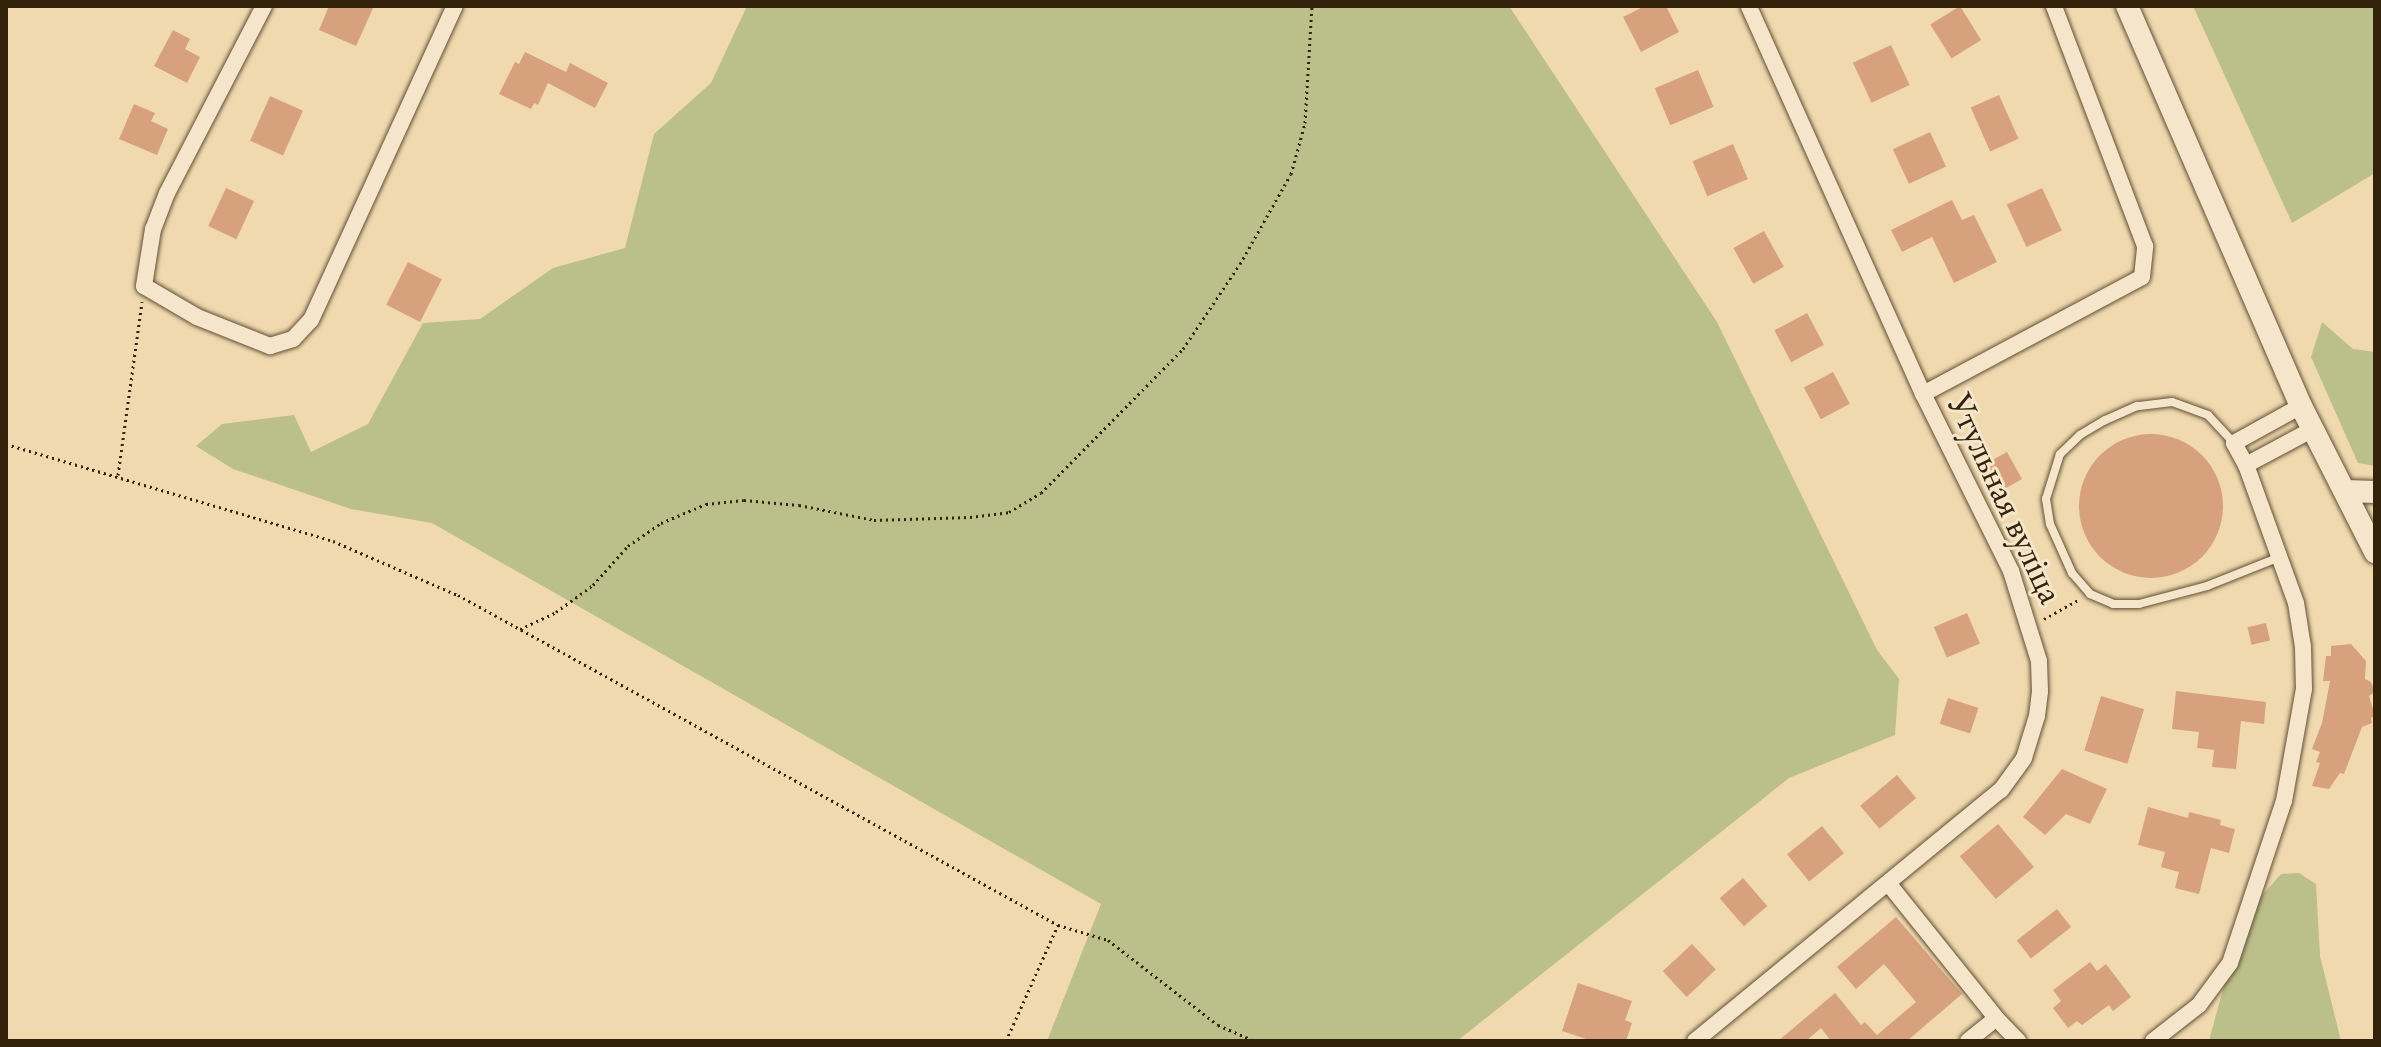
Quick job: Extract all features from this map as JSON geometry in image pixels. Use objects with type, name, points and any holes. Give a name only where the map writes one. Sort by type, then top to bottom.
[{"type":"street","points":[[264,6],[167,193],[153,229],[144,286],[197,317],[270,346],[293,339],[311,320],[455,6]]},
{"type":"street","name":"Утульная вуліца","points":[[1695,1041],[2015,775],[2037,716],[2039,661],[2031,627],[2011,571],[1923,394],[1749,6]]},
{"type":"street","points":[[1923,394],[2142,277],[2145,246],[2054,6]]},
{"type":"street","points":[[2127,6],[2301,406],[2375,552]]},
{"type":"street","points":[[2153,1041],[2199,1005],[2230,963],[2284,801],[2304,689],[2303,647],[2296,603],[2246,465],[2234,443],[2301,406]]},
{"type":"street","points":[[2246,465],[2313,429]]},
{"type":"street","points":[[2346,491],[2375,492]]},
{"type":"street","points":[[1888,883],[2018,1041]]},
{"type":"street","points":[[1968,1041],[1996,1018]]},
{"type":"lane","points":[[2234,443],[2208,415],[2172,402],[2137,406],[2105,420],[2080,435],[2060,454],[2046,499],[2050,524],[2072,573],[2090,594],[2113,604],[2139,604],[2207,586],[2280,557]]},
{"type":"path","points":[[520,629],[556,612],[581,594],[628,546],[661,523],[706,504],[744,500],[785,503],[874,520],[970,517],[1009,512],[1041,493],[1183,349],[1240,264],[1291,174],[1305,123],[1312,6]]},
{"type":"path","points":[[118,475],[144,286]]},
{"type":"path","points":[[6,444],[333,541],[458,595],[1058,925],[1108,940],[1218,1025],[1255,1041]]},
{"type":"path","points":[[2031,627],[2090,594]]},
{"type":"path","points":[[1006,1041],[1058,925]]},
{"type":"green space","points":[[747,6],[1509,6],[1717,322],[1877,650],[1899,679],[1895,735],[1789,778],[1457,1041],[1047,1041],[1101,904],[432,523],[351,509],[233,469],[196,446],[222,424],[294,415],[311,452],[368,424],[423,323],[480,319],[553,268],[625,248],[654,134],[711,83]]},
{"type":"green space","points":[[2193,6],[2375,6],[2375,173],[2292,223]]},
{"type":"green space","points":[[2322,322],[2353,349],[2375,352],[2375,466],[2358,463],[2311,357]]},
{"type":"green space","points":[[2299,873],[2316,884],[2320,956],[2341,1041],[2209,1041],[2230,963],[2251,908],[2281,874]]},
{"type":"building","points":[[329,6],[374,6],[356,46],[319,30]]},
{"type":"building","points":[[1645,6],[1666,6],[1679,32],[1641,52],[1623,17]]},
{"type":"building","points":[[1960,6],[1981,40],[1952,58],[1930,25]]},
{"type":"building","points":[[173,30],[190,39],[185,49],[200,57],[187,83],[154,66]]},
{"type":"building","points":[[1891,45],[1910,85],[1872,103],[1853,63]]},
{"type":"building","points":[[525,52],[566,72],[570,63],[608,83],[595,108],[548,83],[538,105],[534,103],[531,109],[499,94],[515,62],[519,64]]},
{"type":"building","points":[[1698,70],[1714,107],[1670,125],[1655,88]]},
{"type":"building","points":[[1999,95],[2019,139],[1990,151],[1971,108]]},
{"type":"building","points":[[270,96],[303,111],[283,155],[250,141]]},
{"type":"building","points":[[134,104],[155,113],[151,121],[168,129],[157,155],[119,139]]},
{"type":"building","points":[[1930,132],[1946,166],[1909,184],[1893,149]]},
{"type":"building","points":[[1733,144],[1748,179],[1707,196],[1692,161]]},
{"type":"building","points":[[226,188],[254,201],[236,239],[208,226]]},
{"type":"building","points":[[2042,188],[2062,231],[2027,247],[2007,204]]},
{"type":"building","points":[[1952,200],[1962,220],[1974,215],[1997,262],[1954,283],[1932,237],[1902,252],[1891,230]]},
{"type":"building","points":[[1764,231],[1784,267],[1753,284],[1733,248]]},
{"type":"building","points":[[408,262],[442,279],[420,322],[386,305]]},
{"type":"building","points":[[1807,313],[1824,345],[1791,362],[1774,330]]},
{"type":"building","points":[[1833,372],[1850,404],[1821,419],[1804,387]]},
{"type":"building","points":[[2151,434],[2179,439],[2202,455],[2218,478],[2223,506],[2218,534],[2202,557],[2179,573],[2151,578],[2123,573],[2100,557],[2084,534],[2079,506],[2084,478],[2100,455],[2123,439]]},
{"type":"building","points":[[2007,452],[2022,479],[2000,491],[1985,464]]},
{"type":"building","points":[[1967,613],[1980,643],[1947,657],[1934,627]]},
{"type":"building","points":[[2266,623],[2270,641],[2252,645],[2247,627]]},
{"type":"building","points":[[2351,644],[2366,661],[2365,679],[2371,682],[2375,692],[2369,696],[2375,716],[2371,718],[2372,723],[2362,727],[2344,774],[2340,773],[2329,789],[2312,786],[2320,763],[2316,762],[2320,752],[2312,749],[2322,723],[2330,681],[2323,681],[2326,656],[2331,656],[2331,646]]},
{"type":"building","points":[[2176,691],[2266,702],[2264,724],[2241,721],[2236,769],[2212,767],[2214,750],[2197,748],[2199,732],[2172,729]]},
{"type":"building","points":[[2101,696],[2144,709],[2127,764],[2084,751]]},
{"type":"building","points":[[1948,698],[1978,708],[1970,734],[1940,724]]},
{"type":"building","points":[[2062,769],[2107,789],[2090,824],[2066,814],[2045,835],[2023,817]]},
{"type":"building","points":[[1897,775],[1916,798],[1880,829],[1860,806]]},
{"type":"building","points":[[2148,807],[2188,818],[2189,812],[2221,820],[2220,825],[2235,829],[2229,853],[2211,848],[2199,894],[2175,888],[2179,872],[2161,867],[2165,852],[2138,845]]},
{"type":"building","points":[[1998,824],[2034,867],[1996,899],[1960,856]]},
{"type":"building","points":[[1822,826],[1844,853],[1809,882],[1787,854]]},
{"type":"building","points":[[1743,878],[1767,906],[1744,926],[1720,898]]},
{"type":"building","points":[[2057,909],[2071,927],[2031,959],[2017,940]]},
{"type":"building","points":[[1896,917],[1962,994],[1907,1041],[1831,1041],[1821,1028],[1806,1041],[1778,1041],[1835,993],[1861,1025],[1865,1022],[1877,1035],[1916,1002],[1884,964],[1856,989],[1837,967]]},
{"type":"building","points":[[1692,944],[1716,970],[1687,997],[1663,971]]},
{"type":"building","points":[[2090,962],[2097,971],[2106,964],[2131,997],[2113,1011],[2109,1005],[2082,1025],[2077,1021],[2068,1028],[2053,1008],[2061,1001],[2053,990]]},
{"type":"building","points":[[1578,983],[1632,1001],[1625,1020],[1632,1023],[1626,1041],[1592,1041],[1562,1031]]}]
